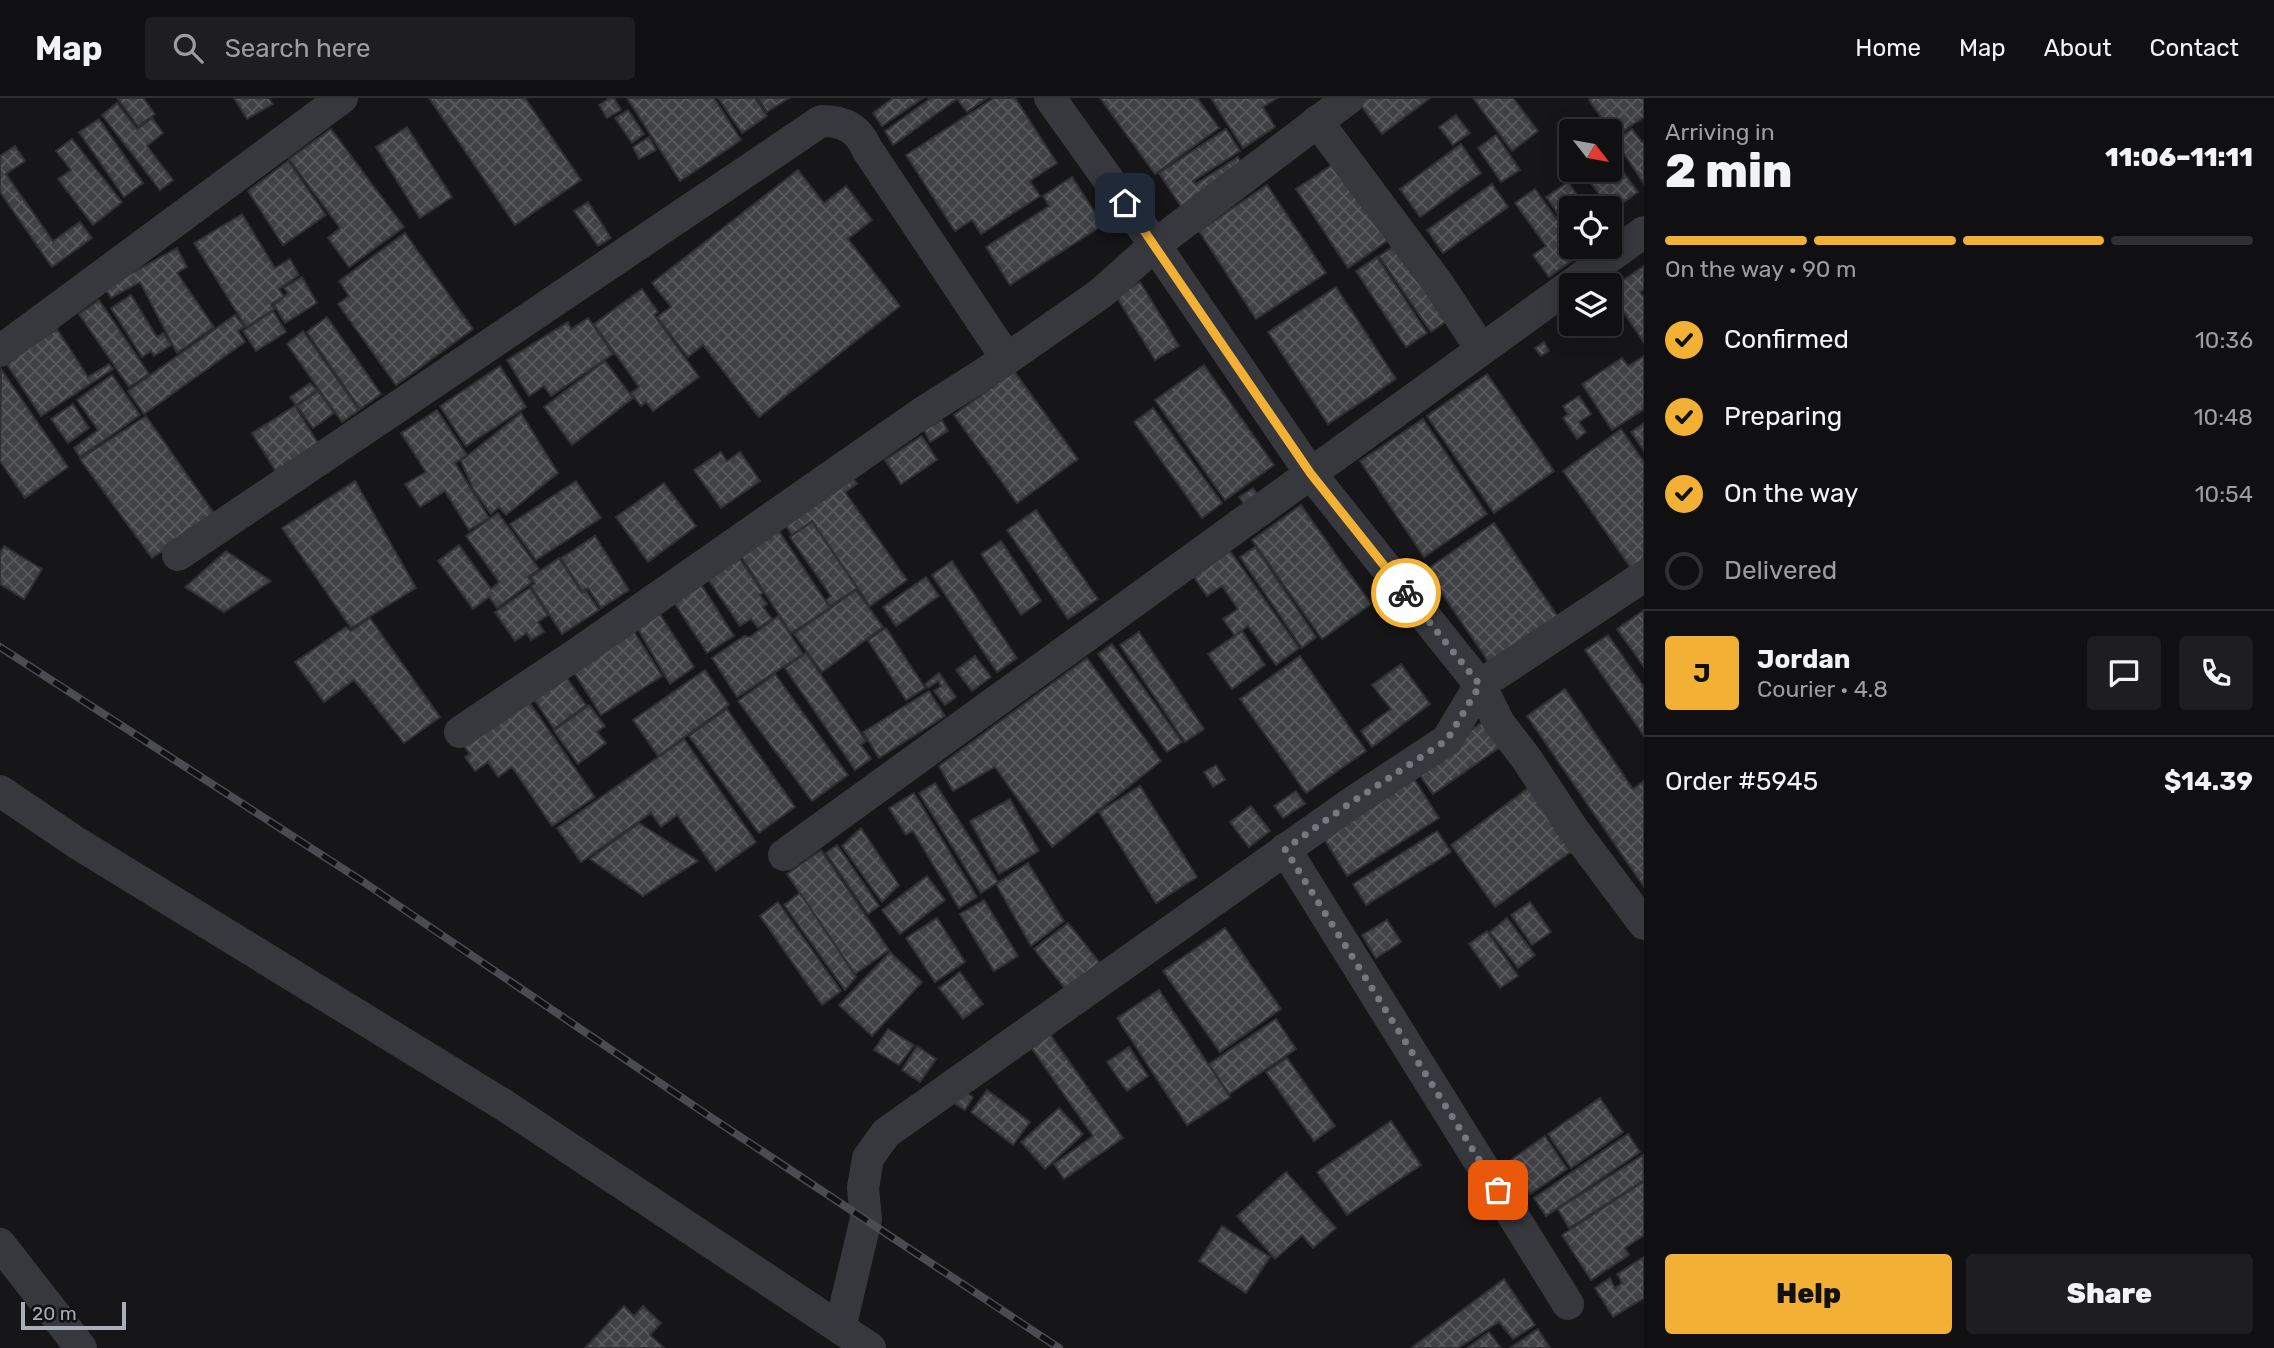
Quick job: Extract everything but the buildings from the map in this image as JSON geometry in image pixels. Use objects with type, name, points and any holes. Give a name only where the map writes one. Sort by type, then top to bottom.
[{"type":"street","points":[[0,351],[342,98]]},
{"type":"street","points":[[1050,98],[1155,245],[1311,474],[1480,685],[1499,723],[1644,924]]},
{"type":"street","points":[[460,732],[922,413],[1007,359],[1100,294],[1155,245],[1349,98]]},
{"type":"street","points":[[178,555],[821,121],[838,121],[861,137],[1007,359]]},
{"type":"street","points":[[1317,121],[1439,285],[1481,349]]},
{"type":"street","points":[[784,855],[1644,232]]},
{"type":"street","points":[[840,1328],[866,1219],[863,1188],[868,1158],[886,1133],[1349,804],[1447,740],[1480,685],[1644,576]]},
{"type":"street","points":[[0,791],[89,850],[504,1105],[870,1348]]},
{"type":"street","points":[[1285,849],[1569,1304]]},
{"type":"street","points":[[0,1244],[80,1348]]},
{"type":"railway","points":[[0,647],[365,883],[700,1110],[1059,1348]]},
{"type":"way so far","points":[[1406,593],[1480,685],[1447,740],[1285,849],[1498,1190]]},
{"type":"route","points":[[1125,203],[1311,474],[1406,593]]}]
